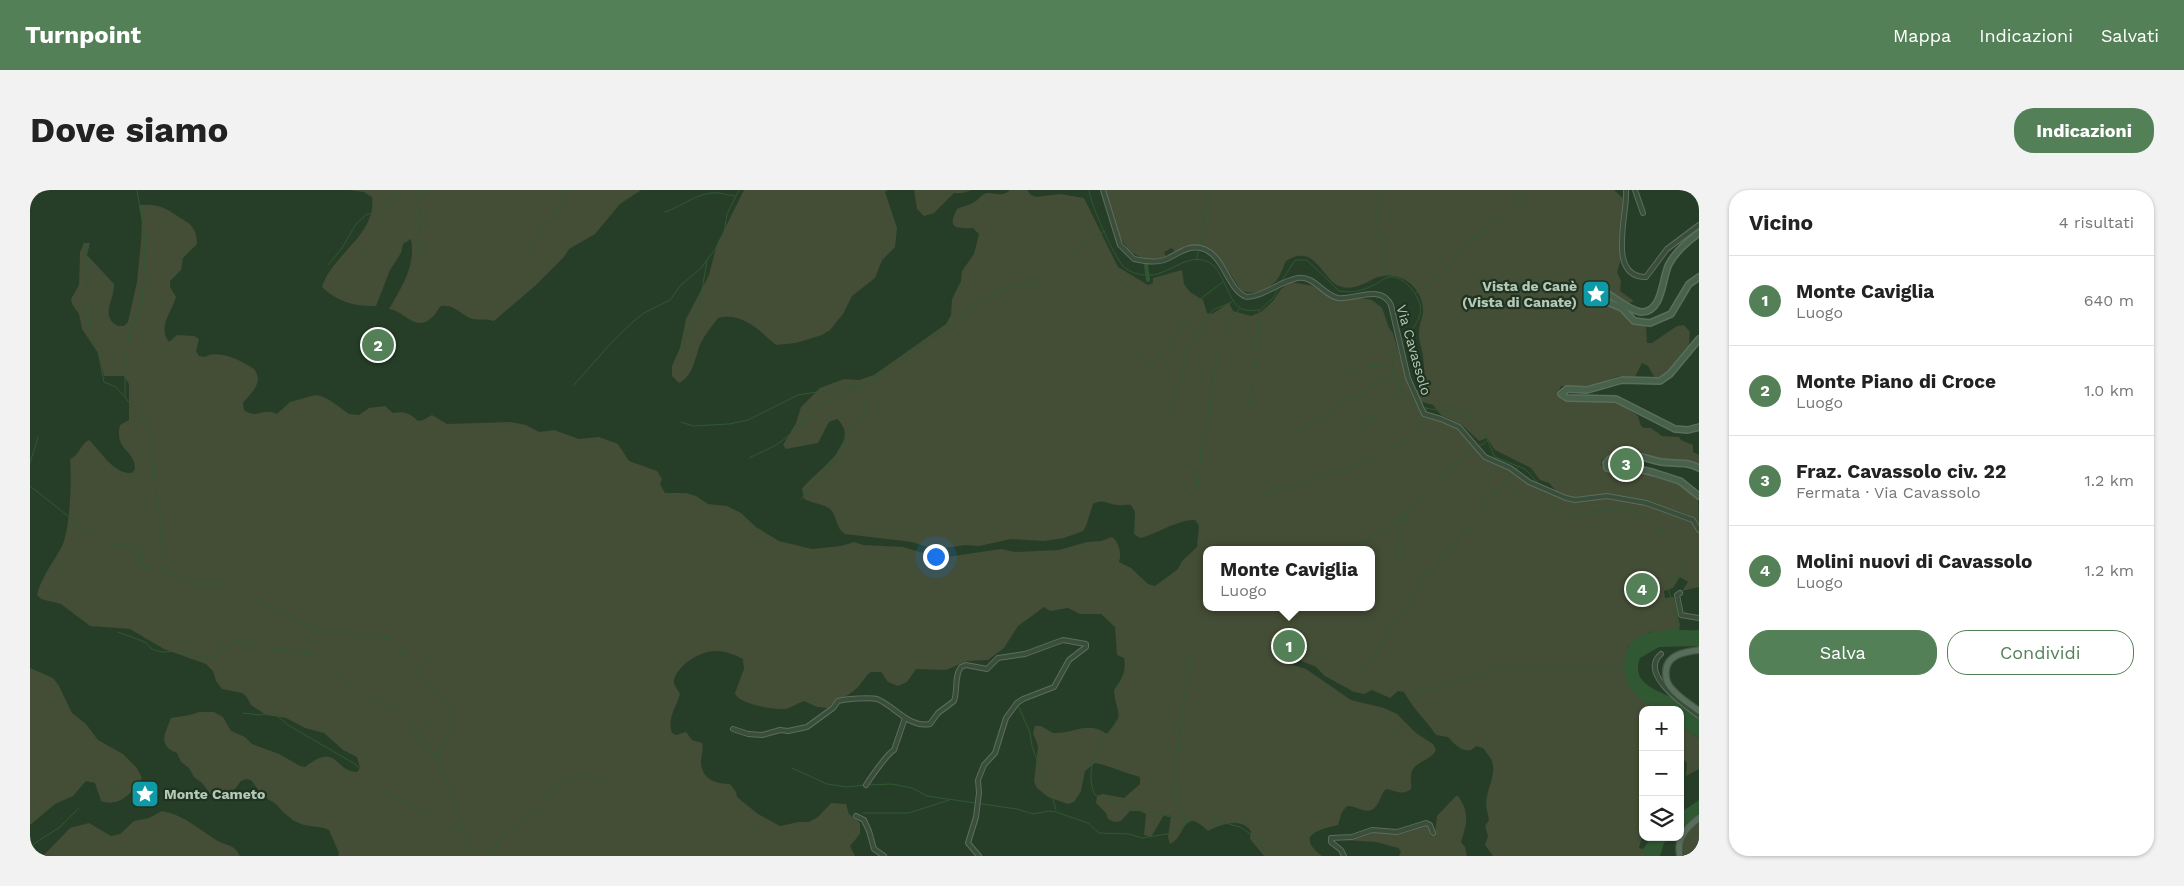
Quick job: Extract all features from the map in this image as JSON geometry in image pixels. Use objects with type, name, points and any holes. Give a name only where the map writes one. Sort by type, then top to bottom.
[{"type":"main road","points":[[1699,233],[1687,241],[1670,263],[1657,303],[1648,310],[1638,311],[1601,290],[1598,291],[1597,295],[1600,299],[1622,308],[1634,321],[1650,324],[1671,314],[1691,282],[1699,277]]},
{"type":"main road","points":[[1699,338],[1670,374],[1660,381],[1622,380],[1587,390],[1567,389],[1561,394],[1567,398],[1616,399],[1675,429],[1688,430],[1699,427]]},
{"type":"main road","points":[[1699,468],[1690,464],[1660,462],[1631,455],[1610,459],[1606,463],[1607,468],[1634,467],[1680,481],[1699,496]]},
{"type":"main road","points":[[1699,650],[1686,652],[1672,659],[1668,664],[1666,674],[1671,689],[1699,712]]},
{"type":"main road","points":[[1680,856],[1678,848],[1681,838],[1688,827],[1699,818]]},
{"type":"street","name":"Via Cavassolo","points":[[1103,190],[1120,245],[1130,256],[1139,260],[1160,261],[1183,249],[1199,247],[1214,254],[1243,296],[1255,296],[1296,278],[1307,279],[1338,298],[1373,294],[1382,296],[1392,305],[1413,392],[1420,409],[1427,416],[1438,417],[1459,427],[1484,457],[1510,468],[1528,482],[1572,500],[1607,496],[1646,503],[1693,520],[1699,530]]},
{"type":"street","points":[[1626,190],[1627,207],[1622,233],[1623,260],[1631,272],[1646,277],[1667,249],[1699,225]]},
{"type":"street","points":[[1635,190],[1643,214]]},
{"type":"street","points":[[1680,594],[1677,595],[1677,601],[1681,615],[1699,618]]},
{"type":"street","points":[[733,729],[748,734],[762,734],[807,727],[833,708],[838,701],[871,698],[879,700],[914,723],[930,724],[938,713],[954,701],[958,671],[966,665],[987,669],[998,658],[1025,654],[1063,640],[1072,640],[1087,645],[1069,660],[1054,687],[1023,699],[1009,714],[995,753],[984,766],[978,780],[979,793],[976,817],[968,843],[980,856]]},
{"type":"street","points":[[1661,654],[1654,663],[1658,677],[1670,693],[1699,716]]},
{"type":"street","points":[[866,785],[888,753],[894,750],[905,718]]},
{"type":"street","points":[[856,816],[864,820],[870,831],[874,849],[884,856]]},
{"type":"street","points":[[1344,856],[1341,850],[1331,842],[1331,838],[1352,837],[1372,830],[1397,832],[1426,823],[1430,825],[1433,833]]},
{"type":"shaded area","points":[[349,190],[641,190],[620,204],[595,234],[569,249],[564,257],[536,285],[494,321],[472,319],[449,306],[441,306],[430,319],[419,323],[389,309],[410,267],[412,258],[411,239],[403,244],[401,253],[390,270],[376,306],[346,302],[333,296],[322,287],[327,275],[361,233],[368,222],[372,210],[372,197],[364,192]]},
{"type":"shaded area","points":[[744,190],[888,190],[885,192],[897,228],[895,247],[882,260],[875,278],[852,296],[843,314],[830,330],[822,335],[796,343],[776,345],[757,328],[742,320],[727,317],[718,318],[702,342],[688,376],[679,383],[672,376],[672,366],[680,348],[686,319],[709,275],[717,244]]},
{"type":"shaded area","points":[[914,190],[972,190],[954,193],[934,213],[924,216],[917,209]]},
{"type":"shaded area","points":[[1010,190],[1027,190],[1036,197],[1060,194],[1084,198],[1118,267],[1148,285],[1153,283],[1153,278],[1182,270],[1184,284],[1190,292],[1203,300],[1207,313],[1212,314],[1229,303],[1233,311],[1251,316],[1261,312],[1273,301],[1281,289],[1291,282],[1313,286],[1335,299],[1360,298],[1372,300],[1382,308],[1389,328],[1393,333],[1409,388],[1423,417],[1441,420],[1456,428],[1483,458],[1511,470],[1529,484],[1566,500],[1579,502],[1607,498],[1638,503],[1694,523],[1699,532],[1699,587],[1682,591],[1688,582],[1680,577],[1673,588],[1664,591],[1665,598],[1674,597],[1680,625],[1679,631],[1650,632],[1628,647],[1643,701],[1650,706],[1639,706],[1639,841],[1641,841],[1639,848],[1643,849],[1643,856],[1493,856],[1485,845],[1488,836],[1485,826],[1489,820],[1486,802],[1493,774],[1493,765],[1483,748],[1476,746],[1469,750],[1461,749],[1448,737],[1436,735],[1411,704],[1404,692],[1398,691],[1390,698],[1372,690],[1364,694],[1354,692],[1325,676],[1316,667],[1282,653],[1277,647],[1275,638],[1274,646],[1286,663],[1306,669],[1351,700],[1384,708],[1397,714],[1416,733],[1433,744],[1436,750],[1430,757],[1414,767],[1411,776],[1411,789],[1402,793],[1386,789],[1378,804],[1373,809],[1366,811],[1347,806],[1342,812],[1338,825],[1312,834],[1310,843],[1322,856],[1264,856],[1250,839],[1251,831],[1242,824],[1236,823],[1225,824],[1208,831],[1199,824],[1189,821],[1176,840],[1170,844],[1168,837],[1171,816],[1164,815],[1151,837],[1144,835],[1146,814],[1140,811],[1130,811],[1121,821],[1114,822],[1108,819],[1106,813],[1096,803],[1097,796],[1103,794],[1124,798],[1140,784],[1140,777],[1095,763],[1085,771],[1081,791],[1074,802],[1068,804],[1048,797],[1037,788],[1034,782],[1038,746],[1033,733],[1035,726],[1041,726],[1053,733],[1093,728],[1107,734],[1117,722],[1118,713],[1114,690],[1123,675],[1125,663],[1124,658],[1117,655],[1115,627],[1101,614],[1080,614],[1068,608],[1050,611],[1044,607],[1018,626],[1004,648],[988,660],[967,661],[946,670],[916,669],[907,682],[898,686],[888,682],[881,672],[871,672],[851,693],[828,708],[817,707],[804,701],[780,709],[757,706],[743,700],[735,693],[744,669],[743,659],[727,652],[711,651],[691,659],[676,674],[674,682],[680,694],[671,718],[672,733],[676,735],[686,732],[692,740],[702,743],[701,763],[707,777],[715,782],[730,784],[737,797],[758,814],[780,826],[809,822],[818,817],[831,803],[846,804],[849,814],[860,823],[860,834],[850,846],[855,856],[338,856],[339,853],[329,830],[294,821],[276,804],[263,796],[251,780],[241,781],[235,789],[221,795],[211,795],[202,783],[194,777],[189,768],[181,762],[177,753],[167,746],[164,738],[171,718],[199,712],[214,712],[223,717],[231,731],[245,737],[252,744],[279,754],[300,766],[305,767],[316,760],[330,757],[343,767],[357,772],[360,768],[357,757],[343,750],[324,733],[305,728],[286,718],[266,715],[251,705],[242,693],[222,689],[216,681],[213,671],[206,664],[164,649],[130,629],[90,626],[61,604],[41,599],[37,595],[48,569],[63,544],[65,536],[70,502],[70,459],[89,440],[119,470],[125,473],[132,473],[135,469],[132,457],[122,445],[119,434],[120,425],[129,420],[129,384],[124,376],[104,376],[98,353],[82,329],[79,314],[71,299],[79,285],[80,252],[84,243],[90,243],[87,255],[114,284],[109,307],[112,322],[118,326],[124,326],[128,322],[137,282],[141,242],[142,221],[139,205],[152,205],[171,212],[192,226],[197,239],[197,244],[183,258],[181,270],[170,281],[170,287],[176,297],[166,320],[164,331],[169,342],[177,335],[194,336],[199,339],[196,351],[199,356],[223,355],[254,369],[257,374],[257,383],[243,403],[244,410],[249,413],[272,412],[277,414],[290,402],[315,395],[331,401],[349,414],[359,415],[369,408],[385,406],[393,413],[407,413],[418,421],[432,415],[447,424],[510,422],[526,425],[539,432],[554,430],[579,439],[599,437],[618,444],[629,461],[657,471],[662,479],[660,484],[665,493],[686,493],[696,496],[708,504],[727,506],[741,513],[756,527],[779,541],[812,549],[841,546],[854,542],[863,545],[903,547],[940,558],[1001,549],[1015,552],[1059,550],[1112,537],[1119,548],[1119,562],[1131,568],[1148,584],[1155,586],[1178,569],[1182,561],[1197,547],[1199,526],[1195,520],[1175,524],[1140,538],[1134,534],[1135,512],[1131,505],[1097,502],[1093,504],[1083,531],[1064,538],[1044,541],[1011,539],[979,546],[965,545],[939,549],[912,542],[845,534],[840,529],[831,510],[804,499],[802,489],[834,457],[841,447],[844,438],[844,428],[837,419],[829,422],[818,443],[786,449],[783,445],[796,423],[801,407],[820,388],[844,379],[859,380],[874,375],[946,324],[951,315],[952,299],[961,281],[962,271],[974,254],[979,234],[973,228],[955,226],[953,224],[954,215],[957,209],[974,202],[982,195],[990,193],[1002,194]]},
{"type":"shaded area","points":[[1105,190],[1614,190],[1624,199],[1622,256],[1617,272],[1621,281],[1620,291],[1634,301],[1629,303],[1602,287],[1596,290],[1594,296],[1623,311],[1631,322],[1646,326],[1647,343],[1652,343],[1677,326],[1684,325],[1690,332],[1689,347],[1669,371],[1659,377],[1655,378],[1648,366],[1642,363],[1635,377],[1619,376],[1585,388],[1561,386],[1558,392],[1561,399],[1570,402],[1616,401],[1638,416],[1641,426],[1644,428],[1651,428],[1662,436],[1679,437],[1681,440],[1693,445],[1693,452],[1699,455],[1699,465],[1625,452],[1602,460],[1601,465],[1608,472],[1634,470],[1679,483],[1698,498],[1699,525],[1695,519],[1686,514],[1646,501],[1605,494],[1570,498],[1558,493],[1549,483],[1540,480],[1531,468],[1495,450],[1487,438],[1479,441],[1462,425],[1441,415],[1433,405],[1418,401],[1415,391],[1424,386],[1425,381],[1419,336],[1423,313],[1422,302],[1415,288],[1402,278],[1386,275],[1364,284],[1344,288],[1333,282],[1311,259],[1304,256],[1296,256],[1286,261],[1278,278],[1271,285],[1263,290],[1245,292],[1241,290],[1222,262],[1207,248],[1198,245],[1187,246],[1175,252],[1172,248],[1164,252],[1166,256],[1155,259],[1140,257],[1131,251],[1124,243],[1114,223]]},
{"type":"shaded area","points":[[1666,630],[1699,630],[1699,646],[1659,647],[1640,658],[1639,675],[1648,685],[1677,700],[1699,717],[1699,738],[1684,729],[1684,706],[1651,706],[1635,694],[1627,681],[1624,667],[1625,656],[1629,646],[1642,635]]},
{"type":"shaded area","points":[[30,668],[53,678],[72,713],[86,724],[98,740],[123,754],[137,768],[142,778],[125,797],[108,803],[101,801],[95,783],[86,781],[73,796],[55,804],[30,825]]},
{"type":"shaded area","points":[[1684,729],[1699,738],[1699,769],[1686,776],[1687,763],[1684,760]]},
{"type":"shaded area","points":[[1456,796],[1462,802],[1466,813],[1465,830],[1461,842],[1465,847],[1467,856],[1399,856],[1401,851],[1398,848],[1376,842],[1342,840],[1376,832],[1395,834],[1426,825],[1431,837],[1435,833],[1437,816]]},
{"type":"shaded area","points":[[1699,800],[1699,813],[1684,826],[1684,810]]},
{"type":"shaded area","points":[[162,811],[185,819],[218,841],[233,848],[240,856],[43,856],[70,828],[89,823],[111,836],[120,834],[134,821],[149,818]]},
{"type":"shaded area","points":[[1699,822],[1699,856],[1685,856],[1683,841]]},
{"type":"shaded area","points":[[1649,841],[1667,841],[1664,843],[1660,856],[1643,856],[1643,849]]},
{"type":"waterway","points":[[137,190],[145,238],[144,277],[142,303],[129,334],[125,371],[125,397],[135,411],[145,418],[154,458],[156,496],[163,529],[161,568]]},
{"type":"waterway","points":[[328,265],[342,248],[356,224],[366,215],[381,209],[402,190]]},
{"type":"waterway","points":[[417,264],[421,218],[419,210],[421,190]]},
{"type":"waterway","points":[[529,253],[538,233],[554,216],[569,190]]},
{"type":"waterway","points":[[574,385],[611,343],[636,319],[670,300],[680,286],[701,268],[719,244],[724,233],[727,214],[739,190]]},
{"type":"waterway","points":[[1089,190],[1108,241],[1123,266],[1132,272],[1152,275],[1159,274],[1192,260],[1206,261],[1218,271],[1234,302],[1239,307],[1247,310],[1260,310],[1274,297],[1278,288]]},
{"type":"waterway","points":[[1200,246],[1210,190]]},
{"type":"waterway","points":[[1377,190],[1380,234],[1387,276]]},
{"type":"waterway","points":[[1416,293],[1445,271],[1466,243],[1503,218],[1528,190]]},
{"type":"waterway","points":[[665,212],[705,194],[717,193],[735,196]]},
{"type":"waterway","points":[[749,458],[776,445],[828,401],[869,381],[990,296],[1006,289],[1047,279],[1055,274],[1082,247],[1105,231]]},
{"type":"waterway","points":[[86,246],[89,333],[97,347],[104,382],[116,387],[124,396]]},
{"type":"waterway","points":[[1196,260],[1199,250]]},
{"type":"waterway","points":[[681,358],[687,330],[700,303],[707,260]]},
{"type":"waterway","points":[[1281,282],[1295,260],[1307,260],[1339,291],[1354,292],[1362,290],[1388,277],[1395,277],[1401,280],[1410,287],[1420,303],[1421,310],[1416,323],[1401,344]]},
{"type":"waterway","points":[[1146,265],[1148,280]]},
{"type":"waterway","points":[[1145,371],[1180,329],[1199,300],[1223,282]]},
{"type":"waterway","points":[[1165,425],[1175,404],[1187,349],[1213,310],[1232,302]]},
{"type":"waterway","points":[[1198,491],[1201,444],[1210,416],[1211,391],[1218,348],[1239,309]]},
{"type":"waterway","points":[[1249,417],[1260,311]]},
{"type":"waterway","points":[[1398,347],[1394,354],[1393,362],[1396,379],[1405,395],[1418,405]]},
{"type":"waterway","points":[[1339,375],[1359,368],[1392,365]]},
{"type":"waterway","points":[[1295,432],[1306,428],[1344,399],[1360,395],[1394,371]]},
{"type":"waterway","points":[[801,499],[831,464],[848,434],[864,415],[870,387],[876,376]]},
{"type":"waterway","points":[[681,422],[693,426],[729,424],[748,420],[798,395],[855,386]]},
{"type":"waterway","points":[[1354,434],[1402,389]]},
{"type":"waterway","points":[[1422,407],[1464,415],[1471,419],[1483,431],[1495,457],[1525,469],[1540,485]]},
{"type":"waterway","points":[[1257,496],[1275,489],[1299,485],[1333,474],[1376,458],[1396,444],[1413,439],[1427,408]]},
{"type":"waterway","points":[[30,463],[38,437]]},
{"type":"waterway","points":[[1354,546],[1398,521],[1451,466],[1487,441]]},
{"type":"waterway","points":[[1360,678],[1426,575],[1478,518],[1489,501],[1519,466]]},
{"type":"waterway","points":[[30,486],[105,545],[119,547],[136,546],[141,550],[140,566],[161,568],[197,584],[238,586],[266,606],[282,610],[310,628],[391,639],[443,699],[454,728],[440,747],[439,759],[441,771],[465,831],[472,856]]},
{"type":"waterway","points":[[1543,490],[1551,502],[1567,513],[1575,514],[1616,508],[1631,509],[1654,524],[1671,540],[1683,556],[1685,564],[1680,576],[1671,579],[1667,585],[1677,618],[1679,633]]},
{"type":"waterway","points":[[1393,566],[1398,552],[1403,516]]},
{"type":"waterway","points":[[118,632],[145,642],[152,649],[162,652],[181,651],[203,659],[216,656],[235,640],[248,645],[260,643],[270,650],[313,653],[346,683],[356,698],[364,702],[378,697],[405,714],[413,722],[419,742],[434,753],[438,759]]},
{"type":"waterway","points":[[1187,821],[1174,792],[1182,712],[1192,647]]},
{"type":"waterway","points":[[1410,696],[1501,666],[1624,666]]},
{"type":"waterway","points":[[1018,705],[1030,733],[1032,746],[1056,810]]},
{"type":"waterway","points":[[243,713],[259,715],[274,713],[288,725],[355,764],[378,787],[445,825],[464,829]]},
{"type":"waterway","points":[[1117,720],[1095,754],[1091,775],[1095,795],[1119,804],[1187,821]]},
{"type":"waterway","points":[[792,768],[827,784],[847,787],[865,785]]},
{"type":"waterway","points":[[490,856],[508,829],[533,814],[560,784],[583,776],[606,785]]},
{"type":"waterway","points":[[869,785],[892,784],[912,788],[927,796],[1017,809],[1033,814],[1049,811],[1056,812],[1088,823],[1099,833],[1129,834],[1142,838],[1173,833],[1193,819],[1214,820],[1240,827],[1282,856]]},
{"type":"waterway","points":[[863,813],[909,813],[949,800]]},
{"type":"waterway","points":[[30,849],[35,843],[60,827],[79,808]]},
{"type":"waterway","points":[[150,846],[158,856]]},
{"type":"place","name":"Vista de Canè (Vista di Canate)","points":[[1596,294]]},
{"type":"place","name":"Monte Piano di Croce","points":[[378,345]]},
{"type":"place","name":"Fraz. Cavassolo civ. 22","points":[[1626,464]]},
{"type":"place","name":"Molini nuovi di Cavassolo","points":[[1642,589]]},
{"type":"place","name":"Monte Caviglia","points":[[1289,646]]},
{"type":"place","name":"Monte Cameto","points":[[145,794]]}]
